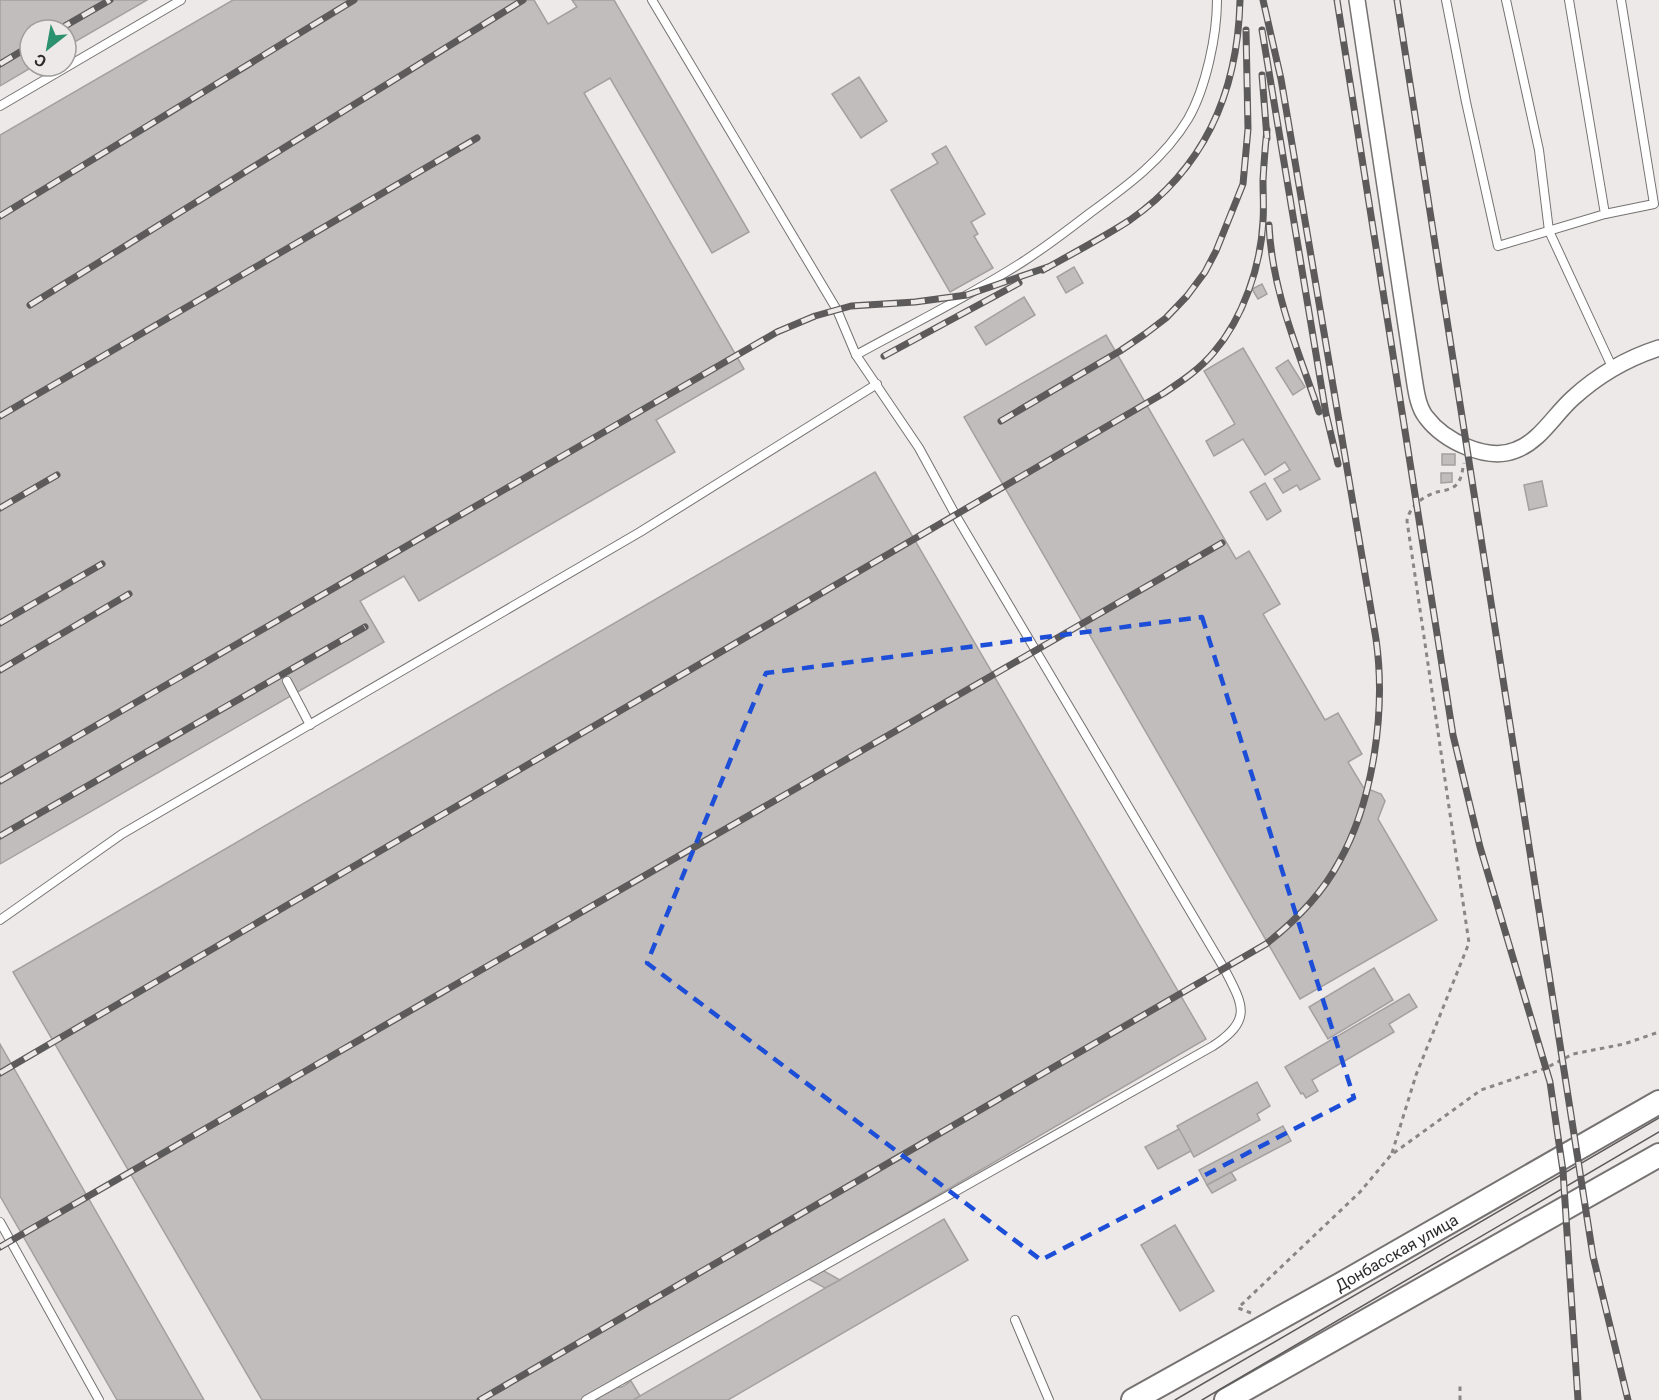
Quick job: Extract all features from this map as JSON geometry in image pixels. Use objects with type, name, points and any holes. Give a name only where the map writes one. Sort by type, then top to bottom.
[{"type":"main road","name":"Донбасская улица","points":[[1133,1400],[1659,1102]]},
{"type":"main road","points":[[1226,1400],[1659,1155]]},
{"type":"street","points":[[1357,0],[1416,392],[1425,416],[1455,441],[1491,453],[1517,450],[1540,433],[1575,396],[1613,369],[1659,348]]},
{"type":"lane","points":[[0,106],[181,0]]},
{"type":"lane","points":[[586,1400],[1213,1046],[1232,1032],[1242,1013],[1241,1002],[1225,970],[962,526],[919,448],[856,354],[837,310],[652,0]]},
{"type":"lane","points":[[856,354],[1023,261],[1143,173],[1188,119],[1202,86],[1211,50],[1217,0]]},
{"type":"lane","points":[[1446,0],[1498,246],[1605,214],[1654,204],[1621,0]]},
{"type":"lane","points":[[1506,0],[1539,150],[1549,231],[1613,369]]},
{"type":"lane","points":[[1569,0],[1605,214]]},
{"type":"lane","points":[[0,920],[122,834],[640,532],[877,384]]},
{"type":"lane","points":[[287,681],[310,725]]},
{"type":"lane","points":[[0,1222],[99,1400]]},
{"type":"lane","points":[[1015,1320],[1049,1400]]},
{"type":"path","points":[[1391,1155],[1416,1075],[1469,943],[1407,521],[1408,513],[1426,497],[1455,486],[1460,480],[1464,463]]},
{"type":"path","points":[[1238,1308],[1360,1192],[1391,1155],[1481,1090],[1546,1068],[1573,1054],[1624,1044],[1659,1032]]},
{"type":"path","points":[[1460,1385],[1460,1400]]},
{"type":"highlighted area","points":[[1202,617],[1354,1098],[1041,1260],[647,963],[766,673]]},
{"type":"building","points":[[0,0],[147,0],[78,40],[78,18],[18,18],[18,75],[0,86]]},
{"type":"building","points":[[233,0],[534,0],[548,24],[577,7],[572,0],[614,0],[749,232],[712,253],[610,78],[584,93],[744,369],[656,420],[675,452],[419,601],[404,576],[360,601],[384,642],[0,864],[0,135]]},
{"type":"building","points":[[859,77],[887,121],[861,138],[832,94]]},
{"type":"building","points":[[946,146],[985,214],[971,222],[978,234],[974,236],[993,268],[950,292],[891,190],[938,163],[932,154]]},
{"type":"building","points":[[1074,267],[1083,283],[1066,293],[1057,277]]},
{"type":"building","points":[[1262,284],[1267,294],[1258,299],[1252,289]]},
{"type":"building","points":[[1024,297],[1035,315],[986,345],[975,327]]},
{"type":"building","points":[[1106,335],[1236,559],[1249,551],[1280,604],[1263,614],[1325,720],[1338,713],[1362,754],[1348,762],[1363,787],[1381,794],[1385,801],[1378,819],[1437,920],[1300,999],[964,417]]},
{"type":"building","points":[[1243,348],[1320,479],[1300,490],[1297,485],[1283,493],[1274,479],[1290,470],[1285,462],[1265,475],[1243,439],[1214,456],[1206,441],[1235,424],[1204,371]]},
{"type":"building","points":[[1288,360],[1305,387],[1293,395],[1276,368]]},
{"type":"building","points":[[1442,454],[1455,454],[1455,465],[1442,465]]},
{"type":"building","points":[[875,472],[1206,1039],[585,1400],[262,1400],[13,972]]},
{"type":"building","points":[[1441,473],[1452,473],[1452,482],[1441,483]]},
{"type":"building","points":[[1542,481],[1547,506],[1529,510],[1524,485]]},
{"type":"building","points":[[1265,483],[1281,511],[1267,520],[1250,492]]},
{"type":"building","points":[[1374,968],[1393,1000],[1328,1039],[1309,1007]]},
{"type":"building","points":[[1409,994],[1417,1007],[1389,1024],[1394,1032],[1312,1080],[1318,1091],[1306,1098],[1303,1093],[1301,1094],[1285,1067]]},
{"type":"building","points":[[0,1044],[204,1400],[117,1400],[0,1196]]},
{"type":"building","points":[[1257,1082],[1270,1106],[1257,1114],[1260,1120],[1194,1157],[1177,1126]]},
{"type":"building","points":[[1283,1126],[1291,1141],[1207,1185],[1199,1170]]},
{"type":"building","points":[[1179,1129],[1191,1151],[1158,1169],[1145,1147]]},
{"type":"building","points":[[1231,1172],[1236,1180],[1212,1193],[1207,1185]]},
{"type":"building","points":[[944,1219],[968,1260],[728,1400],[633,1400]]},
{"type":"building","points":[[1175,1225],[1214,1291],[1180,1311],[1141,1245]]},
{"type":"building","points":[[815,1266],[840,1280],[825,1288],[801,1275]]},
{"type":"building","points":[[631,1381],[640,1396],[633,1400],[599,1400],[592,1396],[606,1388],[622,1387]]},
{"type":"tram line","points":[[1175,1400],[1659,1118]]},
{"type":"tram line","points":[[1202,1400],[1659,1132]]},
{"type":"railway","points":[[78,18],[110,0]]},
{"type":"railway","points":[[0,216],[354,0]]},
{"type":"railway","points":[[30,305],[523,0]]},
{"type":"railway","points":[[1043,270],[1130,220],[1179,176],[1198,151],[1213,124],[1233,65],[1240,0]]},
{"type":"railway","points":[[480,1400],[1266,944],[1307,907],[1339,862],[1361,811],[1369,783],[1378,724],[1379,666],[1281,79],[1263,0]]},
{"type":"railway","points":[[1337,0],[1453,735],[1480,847],[1550,1082],[1563,1171],[1578,1400]]},
{"type":"railway","points":[[1397,0],[1593,1256],[1628,1400]]},
{"type":"railway","points":[[1001,421],[1145,334],[1166,318],[1205,272],[1243,184],[1248,129],[1246,30]]},
{"type":"railway","points":[[1262,30],[1326,414],[1338,464]]},
{"type":"railway","points":[[0,64],[18,53]]},
{"type":"railway","points":[[1262,75],[1267,138]]},
{"type":"railway","points":[[0,1073],[1164,393],[1184,379],[1209,358],[1224,338],[1234,324],[1249,291],[1262,238],[1267,130]]},
{"type":"railway","points":[[0,416],[477,138]]},
{"type":"railway","points":[[1269,225],[1271,249],[1281,297],[1319,412]]},
{"type":"railway","points":[[0,781],[777,332],[815,316],[851,306],[915,302],[967,295],[1048,267]]},
{"type":"railway","points":[[884,356],[1019,283]]},
{"type":"railway","points":[[0,508],[57,475]]},
{"type":"railway","points":[[0,1247],[1222,543]]},
{"type":"railway","points":[[0,623],[102,564]]},
{"type":"railway","points":[[0,670],[129,594]]},
{"type":"railway","points":[[0,836],[365,627]]}]
